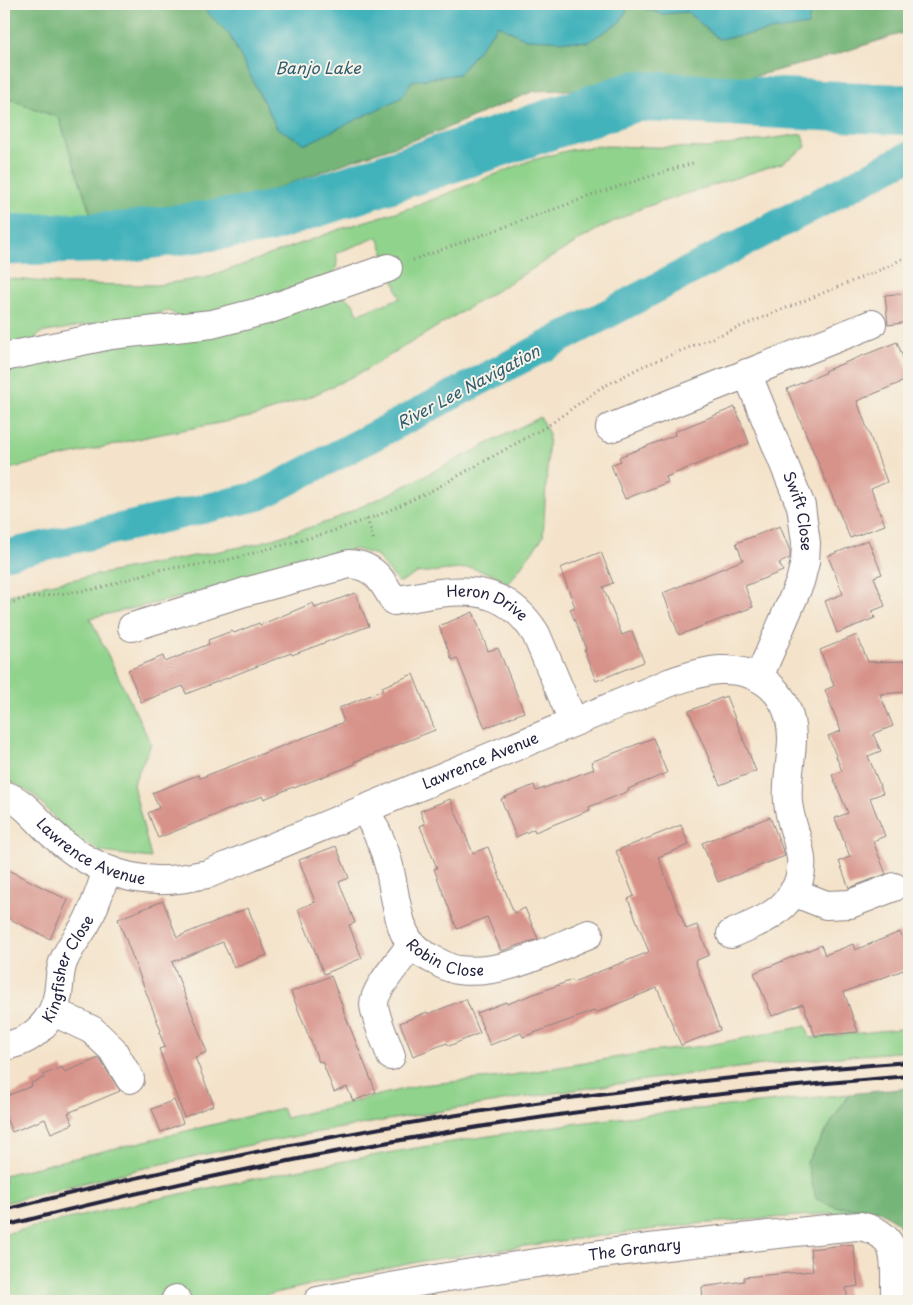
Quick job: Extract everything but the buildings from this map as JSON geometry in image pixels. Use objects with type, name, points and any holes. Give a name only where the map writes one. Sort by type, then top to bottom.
[{"type":"street","points":[[4,357],[111,336],[212,324],[267,310],[388,268]]},
{"type":"street","points":[[610,428],[872,324]]},
{"type":"street","name":"Swift Close","points":[[747,373],[801,506],[806,542],[806,562],[800,582],[759,677]]},
{"type":"street","name":"Heron Drive","points":[[132,626],[245,592],[349,564],[361,565],[374,573],[383,582],[394,601],[462,590],[483,593],[511,606],[529,622],[536,634],[573,721]]},
{"type":"street","name":"Lawrence Avenue","points":[[4,795],[12,797],[25,807],[70,850],[86,861],[107,870],[148,880],[167,880],[208,874],[573,721],[671,682],[697,673],[736,670],[759,677],[779,693],[785,704],[792,738],[788,802],[800,846],[801,874],[793,892],[783,906],[769,917],[731,934]]},
{"type":"street","name":"Robin Close","points":[[365,809],[378,833],[384,850],[389,866],[392,891],[405,933],[411,945],[423,956],[457,970],[491,971],[510,966],[589,934]]},
{"type":"street","name":"Kingfisher Close","points":[[4,1046],[20,1042],[32,1035],[45,1024],[54,1012],[62,964],[75,939],[85,926],[107,870]]},
{"type":"street","points":[[793,892],[826,905],[850,904],[894,887]]},
{"type":"street","points":[[391,1056],[376,1012],[375,998],[382,984],[411,945]]},
{"type":"street","points":[[54,1012],[92,1030],[112,1049],[130,1079]]},
{"type":"street","name":"The Granary","points":[[318,1301],[395,1286],[553,1260],[697,1242],[860,1226],[881,1232],[889,1241],[894,1255],[895,1301]]},
{"type":"path","points":[[388,268],[610,189],[696,162]]},
{"type":"path","points":[[4,605],[28,598],[96,589],[162,570],[217,563],[327,533],[379,515],[433,490],[549,425],[599,389],[641,367],[690,345],[888,267],[909,255]]},
{"type":"green space","points":[[4,4],[199,4],[229,34],[277,128],[401,98],[412,81],[459,74],[498,25],[526,39],[620,22],[630,4],[662,14],[687,12],[719,39],[818,4],[909,4],[909,31],[818,60],[720,85],[534,91],[437,132],[348,162],[223,208],[166,223],[95,227],[59,118],[4,97]]},
{"type":"green space","points":[[4,97],[59,118],[95,227],[4,215]]},
{"type":"green space","points":[[802,134],[806,147],[782,163],[642,208],[598,229],[364,371],[314,395],[256,416],[151,436],[4,470],[4,368],[342,295],[354,304],[358,314],[400,298],[378,237],[336,253],[337,264],[333,275],[185,321],[169,311],[40,333],[30,346],[4,351],[4,278],[65,284],[157,285],[209,277],[343,228],[416,206],[529,161],[570,150],[598,146],[708,148]]},
{"type":"green space","points":[[540,417],[549,434],[543,537],[508,584],[496,575],[471,568],[417,573],[399,583],[376,555],[354,549],[209,591],[90,618],[151,744],[133,784],[151,858],[102,852],[71,836],[34,795],[4,777],[4,597],[34,587],[256,544],[330,521],[395,491]]},
{"type":"green space","points":[[806,1026],[810,1038],[909,1028],[909,1051],[761,1065],[515,1099],[296,1136],[232,1149],[4,1203],[4,1175],[282,1108],[286,1118],[420,1085],[501,1077],[649,1052],[704,1046]]},
{"type":"green space","points":[[909,1088],[909,1301],[907,1301],[908,1243],[898,1223],[878,1210],[836,1207],[816,1199],[807,1162],[849,1094]]},
{"type":"green space","points":[[849,1094],[807,1162],[816,1198],[836,1207],[878,1210],[695,1224],[553,1242],[423,1261],[241,1301],[190,1301],[183,1290],[144,1301],[4,1301],[4,1234],[258,1178],[451,1142],[598,1120]]},
{"type":"water","name":"Banjo Lake","points":[[199,4],[630,4],[620,22],[588,42],[526,39],[498,25],[459,74],[412,81],[401,98],[306,144],[277,128],[229,34]]},
{"type":"water","points":[[632,4],[818,4],[811,7],[808,25],[719,39],[687,12],[662,14]]},
{"type":"waterway","points":[[4,240],[124,237],[267,218],[636,96],[909,110]]},
{"type":"waterway","name":"River Lee Navigation","points":[[4,555],[259,496],[909,156]]},
{"type":"railway","points":[[4,1210],[227,1158],[453,1116],[567,1098],[681,1084],[909,1062]]},
{"type":"railway","points":[[4,1226],[115,1198],[227,1173],[453,1131],[681,1099],[909,1076]]}]
